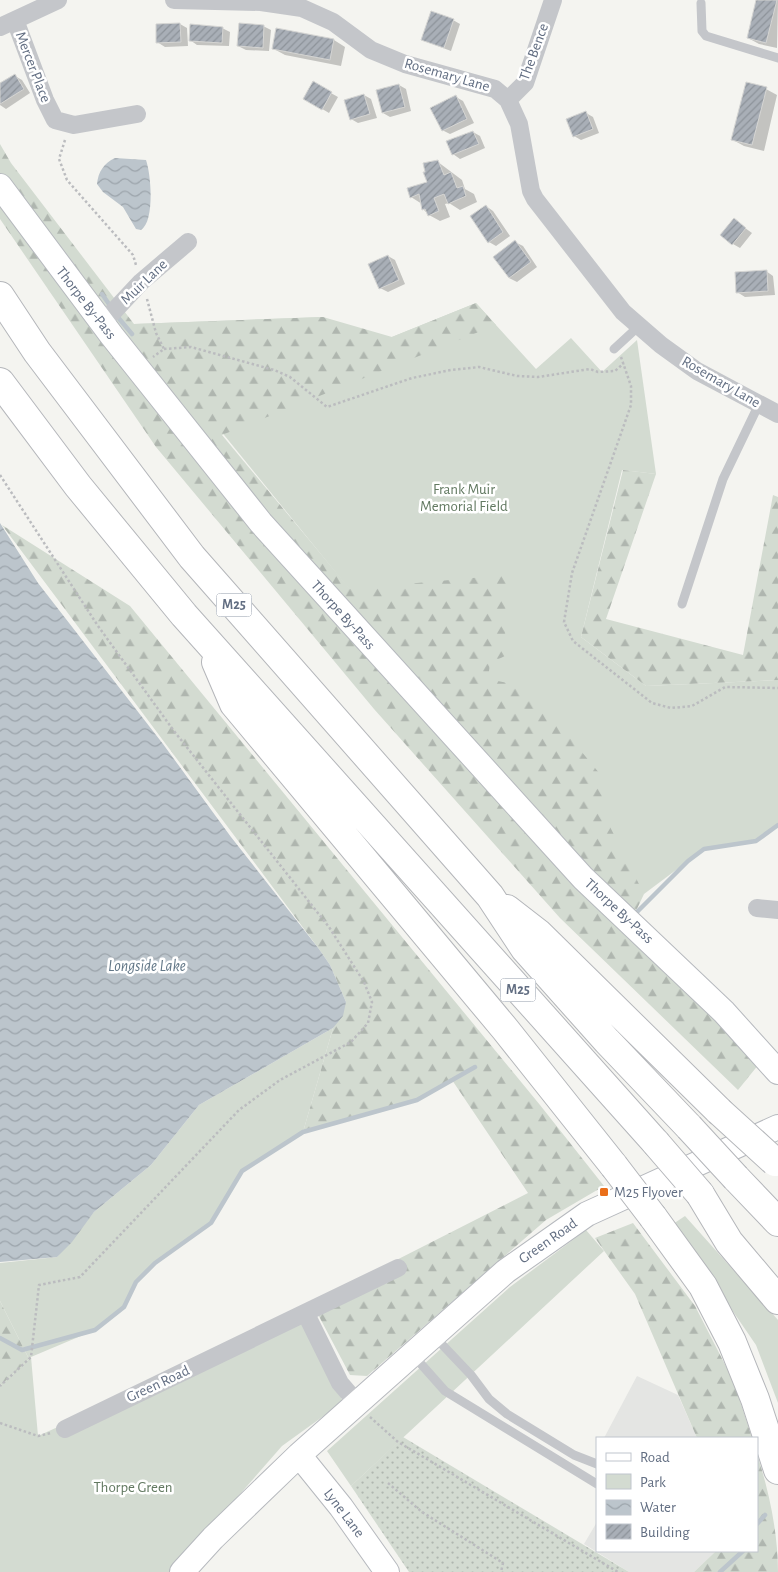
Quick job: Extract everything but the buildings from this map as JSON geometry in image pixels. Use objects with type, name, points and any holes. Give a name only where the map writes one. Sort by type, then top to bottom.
[{"type":"highway","name":"M25","points":[[0,296],[37,352],[192,557],[490,896],[525,948],[608,1041],[778,1222]]},
{"type":"highway","name":"M25","points":[[0,382],[78,486],[206,640],[700,1194],[778,1274]]},
{"type":"highway","points":[[206,640],[234,704],[505,1029],[614,1166],[704,1286],[732,1342],[755,1399],[778,1470]]},
{"type":"highway","points":[[490,896],[538,933],[719,1111],[776,1163]]},
{"type":"highway","points":[[700,1194],[729,1242],[778,1300]]},
{"type":"main road","name":"Thorpe By-Pass","points":[[0,186],[137,369],[261,523],[382,659],[583,878],[724,1012],[778,1072]]},
{"type":"main road","name":"Thorpe By-Pass","points":[[724,1012],[755,1035],[778,1047]]},
{"type":"main road","name":"Green Road","points":[[182,1572],[220,1531],[299,1455],[506,1270],[587,1214],[776,1126]]},
{"type":"main road","name":"Lyne Lane","points":[[299,1455],[342,1507],[388,1572]]},
{"type":"street","points":[[7,24],[58,0]]},
{"type":"street","name":"Rosemary Lane","points":[[174,0],[286,4],[320,14],[371,50],[406,64],[495,89],[508,100],[519,124],[531,192],[535,199],[623,312],[697,371],[778,414]]},
{"type":"street","name":"The Bence","points":[[508,100],[525,83],[553,0]]},
{"type":"street","name":"Mercer Place","points":[[7,24],[55,120],[67,124]]},
{"type":"street","points":[[67,124],[74,125],[137,114]]},
{"type":"street","name":"Muir Lane","points":[[101,322],[114,312],[141,282],[188,242]]},
{"type":"street","points":[[757,908],[778,910]]},
{"type":"street","name":"Green Road","points":[[65,1429],[398,1268]]},
{"type":"street","points":[[306,1314],[340,1384],[358,1404]]},
{"type":"lane","points":[[701,3],[702,31],[706,36],[778,58]]},
{"type":"lane","points":[[614,348],[639,326]]},
{"type":"lane","points":[[682,604],[723,479],[759,404]]},
{"type":"lane","points":[[433,1336],[471,1375],[489,1399],[507,1414],[557,1445],[596,1464]]},
{"type":"lane","points":[[413,1354],[446,1391],[596,1483]]},
{"type":"path","points":[[67,124],[67,134],[59,159],[62,172],[73,188],[133,255],[156,333],[164,349]]},
{"type":"path","points":[[137,369],[164,349],[191,347],[274,370],[290,377],[327,407],[412,378],[450,370],[479,366],[517,376],[538,377],[590,369],[598,372],[616,371],[624,363],[631,386],[631,405],[572,573],[564,622],[567,632],[573,641],[652,703],[671,708],[692,706],[725,688],[778,688]]},
{"type":"path","points":[[0,474],[98,626],[150,698],[329,927],[364,982],[372,1002],[368,1023],[351,1042],[280,1080],[239,1110],[80,1277],[39,1285],[31,1357],[0,1386]]},
{"type":"path","points":[[358,1404],[398,1442],[618,1572]]},
{"type":"path","points":[[0,1423],[38,1436],[65,1429]]},
{"type":"path","points":[[388,1483],[422,1512],[504,1563],[501,1572]]},
{"type":"shaded area","points":[[637,1376],[678,1395],[697,1437],[605,1437]]},
{"type":"shaded area","points":[[596,1524],[596,1551],[584,1544]]},
{"type":"shaded area","points":[[597,1552],[715,1552],[694,1572],[629,1572]]},
{"type":"green space","points":[[0,144],[11,163],[134,324],[323,317],[392,337],[476,303],[496,325],[222,435],[350,589],[506,575],[505,656],[490,663],[488,679],[528,687],[600,774],[605,817],[644,894],[627,930],[759,1064],[738,1090],[560,918],[374,709],[156,447],[0,219]]},
{"type":"green space","name":"Frank Muir Memorial Field","points":[[476,303],[536,369],[571,338],[602,372],[637,340],[656,474],[622,470],[581,637],[646,686],[778,680],[778,823],[756,841],[704,849],[644,894],[630,890],[350,590],[134,324],[323,317],[362,349]]},
{"type":"green space","points":[[623,470],[656,474],[606,619],[743,655],[773,495],[778,497],[778,680],[646,686],[581,637]]},
{"type":"green space","points":[[2,525],[130,606],[540,1105],[604,1186],[546,1220],[367,1376],[350,1375],[312,1303],[528,1193],[452,1080],[417,1100],[303,1132],[333,1028],[346,1002],[330,965]]},
{"type":"green space","name":"Thorpe Green","points":[[333,1028],[303,1132],[242,1171],[211,1223],[155,1263],[136,1282],[124,1307],[95,1330],[31,1357],[38,1436],[306,1314],[343,1402],[282,1446],[172,1572],[0,1572],[0,1386],[29,1359],[0,1301],[0,1263],[57,1257],[94,1212],[151,1165],[199,1105]]},
{"type":"green space","points":[[685,1216],[778,1320],[778,1403],[756,1345],[673,1224]]},
{"type":"green space","points":[[633,1223],[695,1306],[734,1382],[752,1437],[697,1437],[635,1294],[595,1238]]},
{"type":"green space","points":[[586,1230],[604,1251],[351,1486],[327,1451],[510,1287]]},
{"type":"green space","points":[[0,1301],[29,1359],[0,1386]]},
{"type":"green space","points":[[403,1437],[629,1572],[409,1572],[351,1486]]},
{"type":"green space","points":[[758,1458],[772,1512],[778,1572],[694,1572],[715,1552],[758,1552]]},
{"type":"water","points":[[115,158],[146,160],[151,197],[148,217],[141,230],[136,229],[123,207],[103,192],[97,184],[102,168]]},
{"type":"water","name":"Longside Lake","points":[[0,523],[38,583],[163,744],[231,837],[319,949],[330,965],[346,1002],[343,1016],[333,1028],[199,1105],[151,1165],[94,1212],[72,1242],[57,1257],[0,1262]]},
{"type":"waterway","points":[[102,294],[111,307]]},
{"type":"waterway","points":[[116,315],[132,334]]},
{"type":"waterway","points":[[637,912],[688,861],[704,849],[756,841],[778,825]]},
{"type":"waterway","points":[[0,1338],[22,1350],[95,1330],[124,1307],[136,1282],[155,1263],[211,1223],[242,1171],[303,1132],[417,1100],[475,1067]]},
{"type":"waterway","points":[[758,1523],[765,1515]]},
{"type":"waterway","points":[[720,1572],[742,1552]]},
{"type":"place","name":"M25 Flyover","points":[[604,1192]]}]
